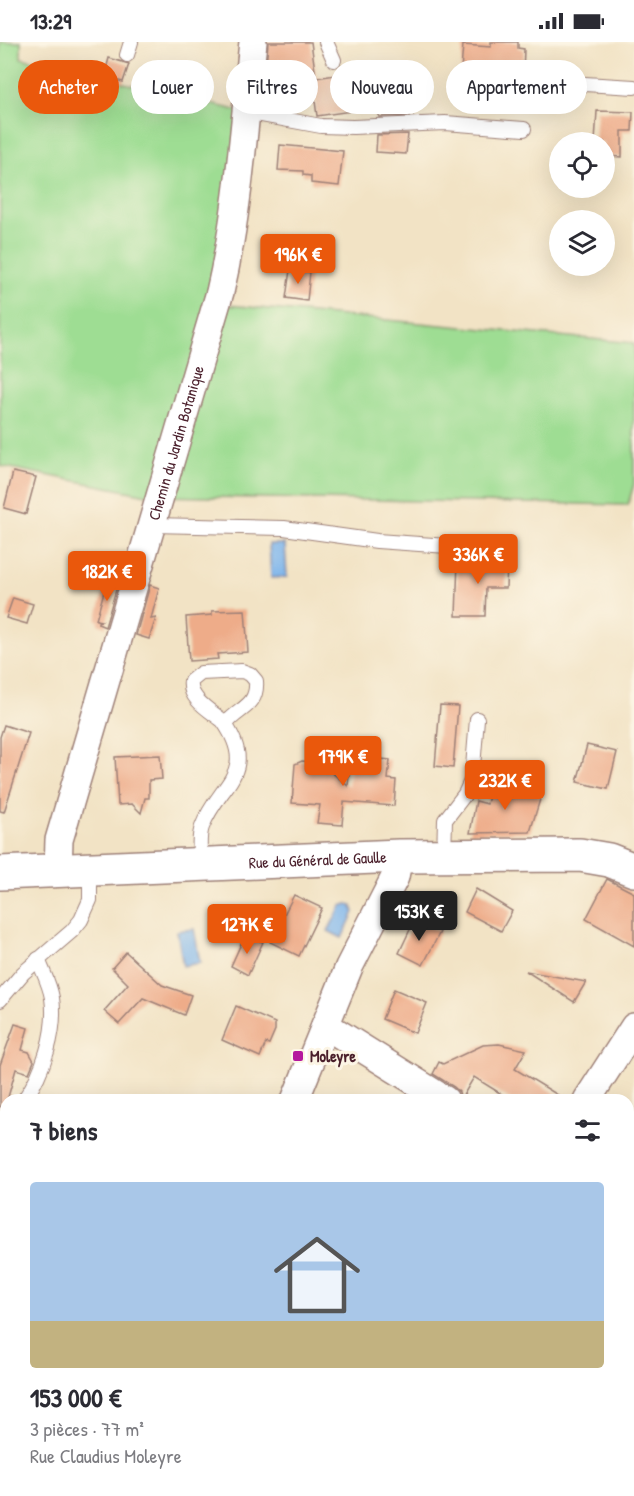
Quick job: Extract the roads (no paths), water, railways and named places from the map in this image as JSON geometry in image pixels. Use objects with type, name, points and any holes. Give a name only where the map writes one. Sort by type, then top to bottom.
[{"type":"street","name":"Chemin du Jardin Botanique","points":[[251,60],[253,42]]},
{"type":"street","name":"Chemin du Jardin Botanique","points":[[58,870],[59,840],[220,292],[229,254],[245,114]]},
{"type":"street","name":"Rue du Général de Gaulle","points":[[0,873],[399,856],[580,855],[609,860],[634,870]]},
{"type":"street","points":[[297,1094],[349,967],[395,877],[399,856]]},
{"type":"street","points":[[326,1025],[435,1094]]},
{"type":"street","points":[[591,1094],[634,1027]]},
{"type":"lane","points":[[326,42],[334,60]]},
{"type":"lane","points":[[587,84],[634,87]]},
{"type":"lane","points":[[255,114],[312,126],[424,122],[524,129]]},
{"type":"lane","points":[[152,525],[284,528],[377,541],[490,549]]},
{"type":"lane","points":[[201,865],[201,828],[234,776],[238,763],[238,749],[226,724],[194,696],[190,687],[191,681],[201,673],[242,671],[250,674],[256,681],[254,697],[243,711],[226,724]]},
{"type":"lane","points":[[444,856],[445,820],[465,794],[472,779],[477,719]]},
{"type":"lane","points":[[0,1000],[22,973],[72,931],[81,920],[90,900],[90,869]]},
{"type":"lane","points":[[27,1094],[44,1061],[52,1025],[52,996],[38,959]]},
{"type":"water","points":[[269,544],[285,544],[287,577],[271,578]]},
{"type":"water","points":[[347,904],[352,906],[354,912],[342,938],[328,931],[341,906]]},
{"type":"water","points":[[194,929],[200,963],[183,966],[177,931]]},
{"type":"place","name":"Moleyre","points":[[298,1056]]}]
